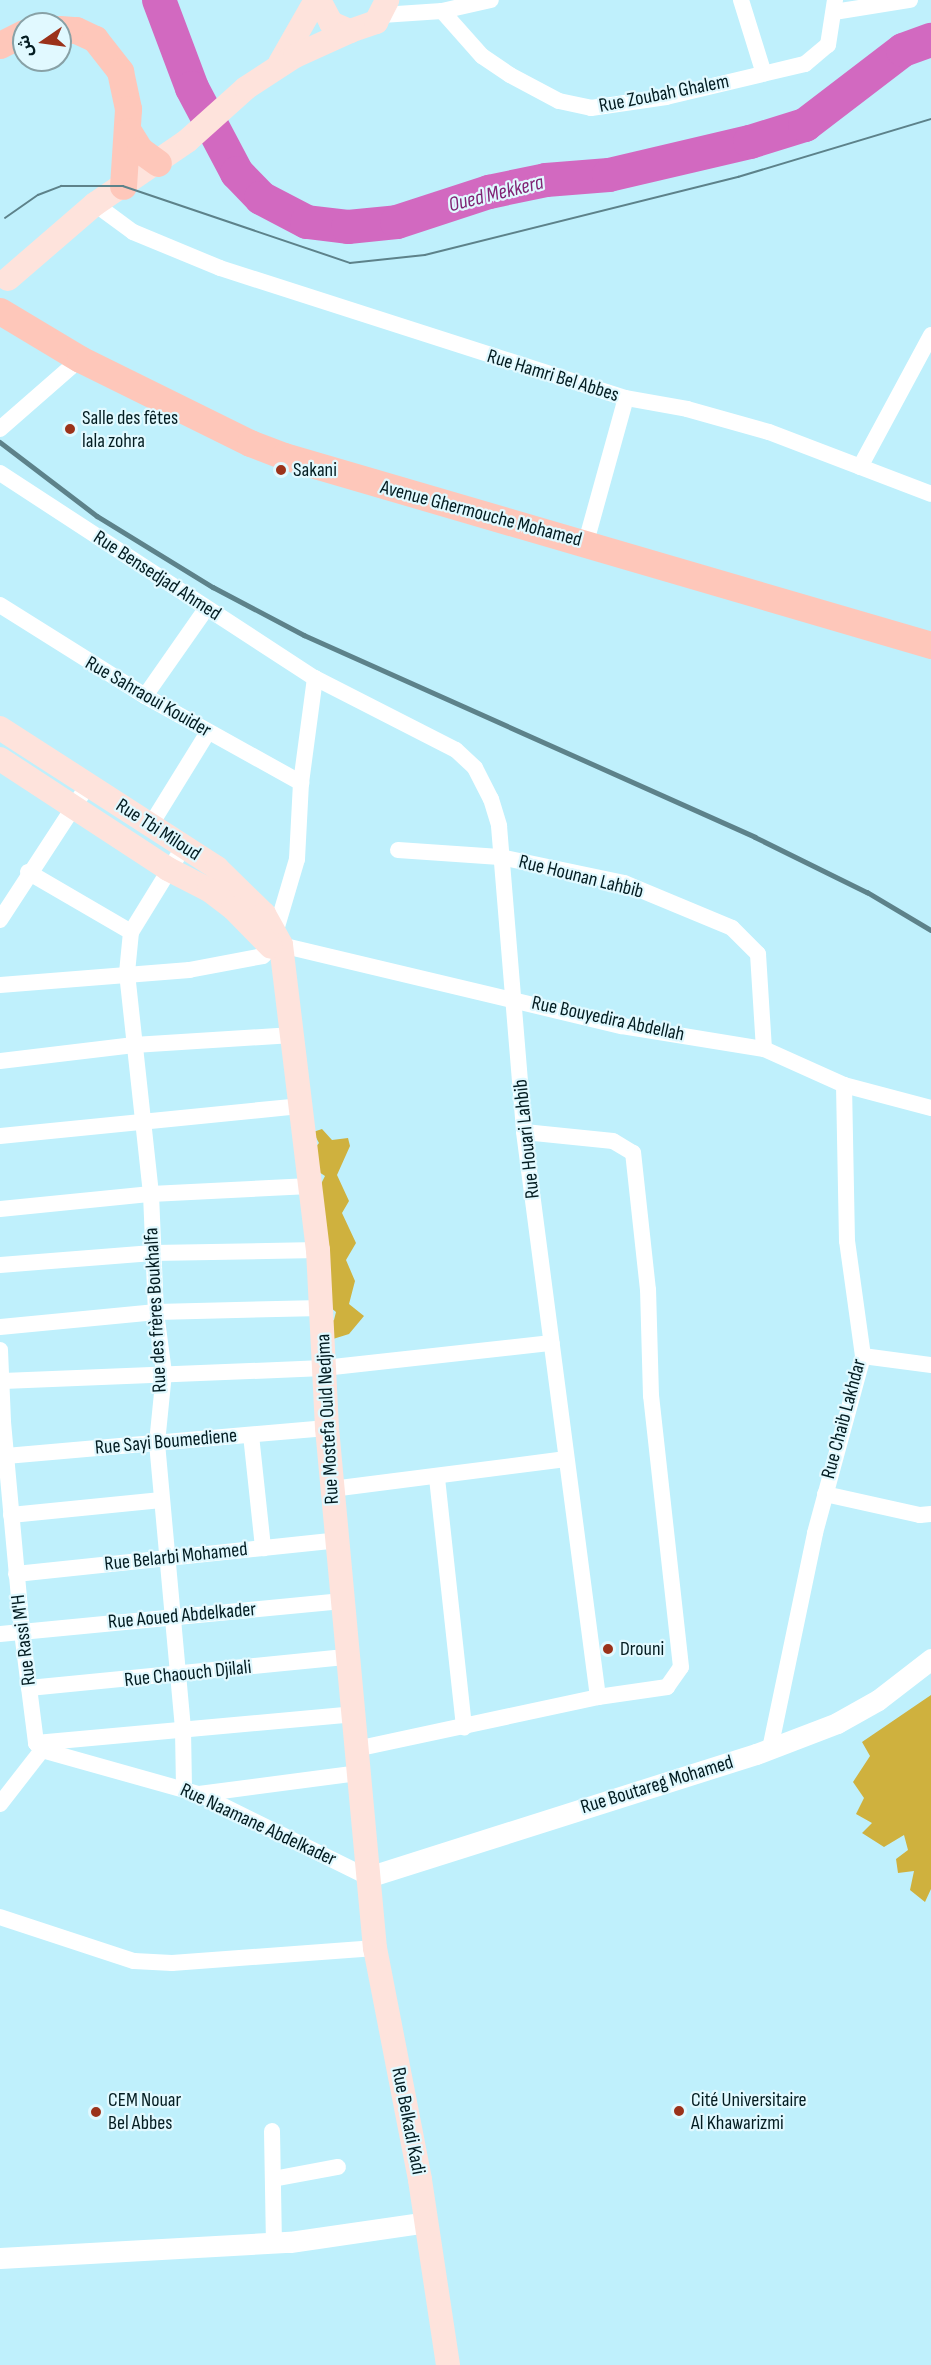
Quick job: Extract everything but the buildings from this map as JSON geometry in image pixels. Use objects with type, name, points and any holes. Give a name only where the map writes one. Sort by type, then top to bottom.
[{"type":"main road","points":[[278,66],[318,0],[331,23],[350,31]]},
{"type":"main road","points":[[8,279],[95,204],[187,141],[246,88],[278,66],[350,31],[369,28],[386,4]]},
{"type":"main road","points":[[72,30],[95,39],[120,71],[128,130],[123,186]]},
{"type":"main road","points":[[128,130],[140,150],[158,163]]},
{"type":"main road","points":[[0,311],[47,340]]},
{"type":"main road","points":[[0,325],[47,340]]},
{"type":"main road","name":"Avenue Ghermouche Mohamed","points":[[47,340],[80,359],[250,443],[284,456],[358,480],[586,542],[931,645]]},
{"type":"main road","name":"Rue Tbi Miloud","points":[[0,728],[184,846],[246,892],[277,947]]},
{"type":"main road","points":[[2,766],[233,908],[277,947]]},
{"type":"main road","name":"Rue Mostefa Ould Nedjma","points":[[277,947],[293,1035],[318,1250],[327,1428],[368,1877]]},
{"type":"main road","name":"Rue Belkadi Kadi","points":[[368,1877],[375,1948],[427,2222],[448,2365]]},
{"type":"street","points":[[386,4],[442,11],[490,0]]},
{"type":"street","points":[[741,0],[764,74]]},
{"type":"street","points":[[835,6],[910,0]]},
{"type":"street","name":"Rue Zoubah Ghalem","points":[[442,11],[482,56],[510,75],[559,101],[591,108],[666,97],[764,74],[818,58],[828,45],[835,6]]},
{"type":"street","name":"Rue Hamri Bel Abbes","points":[[95,204],[133,232],[176,252],[424,336],[626,398],[687,409],[769,432],[931,494]]},
{"type":"street","points":[[860,467],[931,335]]},
{"type":"street","points":[[0,429],[80,359]]},
{"type":"street","points":[[586,542],[626,398]]},
{"type":"street","name":"Rue Bensedjad Ahmed","points":[[0,473],[315,678]]},
{"type":"street","name":"Rue Sahraoui Kouider","points":[[0,605],[145,696],[301,783]]},
{"type":"street","points":[[145,696],[206,609]]},
{"type":"street","points":[[0,985],[248,962],[277,947],[297,859],[301,783],[315,678]]},
{"type":"street","name":"Rue Houari Lahbib","points":[[315,678],[435,738],[475,768],[499,825],[524,1132],[598,1697]]},
{"type":"street","points":[[150,826],[208,732]]},
{"type":"street","points":[[0,920],[28,872],[88,785]]},
{"type":"street","name":"Rue des frères Boukhalfa","points":[[184,846],[131,932],[127,973],[140,1119],[151,1194],[156,1312],[164,1373],[157,1443],[161,1500],[177,1675],[192,1791]]},
{"type":"street","name":"Rue Hounan Lahbib","points":[[398,850],[500,857],[624,883],[680,904],[742,935],[758,954],[764,1049]]},
{"type":"street","points":[[28,872],[131,932]]},
{"type":"street","name":"Rue Bouyedira Abdellah","points":[[277,947],[622,1026],[764,1049],[844,1085],[931,1108]]},
{"type":"street","points":[[0,1061],[134,1045],[293,1035]]},
{"type":"street","name":"Rue Chaib Lakhdar","points":[[770,1749],[825,1494],[863,1356],[847,1241],[844,1085]]},
{"type":"street","points":[[0,1136],[140,1119],[300,1106]]},
{"type":"street","points":[[356,1749],[464,1728],[598,1697],[667,1687],[681,1667],[651,1396],[648,1290],[634,1157],[630,1149],[613,1141],[524,1132]]},
{"type":"street","points":[[0,1209],[151,1194],[310,1186]]},
{"type":"street","points":[[0,1265],[153,1253],[318,1250]]},
{"type":"street","points":[[0,1327],[156,1312],[322,1308]]},
{"type":"street","points":[[3,1381],[324,1368],[552,1342]]},
{"type":"street","name":"Rue Rassi M'H","points":[[0,1350],[3,1381],[1,1422],[22,1632],[39,1747]]},
{"type":"street","points":[[863,1356],[931,1365]]},
{"type":"street","name":"Rue Sayi Boumediene","points":[[6,1456],[327,1428]]},
{"type":"street","points":[[251,1435],[262,1548]]},
{"type":"street","points":[[332,1489],[437,1478],[566,1459]]},
{"type":"street","points":[[437,1478],[464,1728]]},
{"type":"street","points":[[825,1494],[920,1515],[931,1514]]},
{"type":"street","points":[[11,1515],[161,1500]]},
{"type":"street","name":"Rue Belarbi Mohamed","points":[[16,1574],[337,1540]]},
{"type":"street","name":"Rue Aoued Abdelkader","points":[[0,1634],[342,1601]]},
{"type":"street","name":"Rue Chaouch Djilali","points":[[29,1688],[348,1657]]},
{"type":"street","name":"Rue Boutareg Mohamed","points":[[368,1877],[770,1749],[858,1712],[931,1659]]},
{"type":"street","points":[[0,1804],[39,1747],[183,1730],[353,1714]]},
{"type":"street","name":"Rue Naamane Abdelkader","points":[[39,1747],[192,1791],[368,1877]]},
{"type":"street","points":[[192,1791],[358,1773]]},
{"type":"street","points":[[0,1917],[134,1961],[172,1963],[375,1948]]},
{"type":"street","points":[[272,2131],[274,2243]]},
{"type":"street","points":[[273,2179],[338,2167]]},
{"type":"street","points":[[0,2258],[274,2243],[343,2237],[427,2222]]},
{"type":"shaded area","points":[[322,1129],[332,1140],[348,1138],[350,1146],[337,1175],[349,1201],[342,1213],[356,1243],[346,1260],[355,1281],[349,1304],[364,1316],[349,1334],[333,1339],[327,1323],[334,1320],[336,1312],[324,1302],[317,1192],[325,1176],[316,1170],[313,1150],[319,1143],[313,1132]]},
{"type":"shaded area","points":[[931,1695],[931,1889],[925,1902],[910,1890],[914,1871],[898,1873],[896,1859],[908,1850],[904,1835],[884,1847],[862,1833],[872,1823],[856,1814],[864,1798],[853,1782],[870,1756],[862,1742]]},
{"type":"waterway","name":"Oued Mekkera","points":[[159,0],[192,88],[237,173],[261,198],[307,222],[348,227],[397,222],[489,192],[546,180],[609,175],[750,142],[805,125],[903,50],[931,40]]},
{"type":"tram line","points":[[5,218],[38,195],[61,186],[123,186],[350,263],[425,255],[738,177],[931,119]]},
{"type":"railway","points":[[0,442],[97,516],[213,587],[304,635],[755,837],[867,892],[931,930]]},
{"type":"place","name":"Salle des fêtes lala zohra","points":[[70,429]]},
{"type":"place","name":"Sakani","points":[[281,470]]},
{"type":"place","name":"Drouni","points":[[608,1649]]},
{"type":"place","name":"Cité Universitaire Al Khawarizmi","points":[[679,2111]]},
{"type":"place","name":"CEM Nouar Bel Abbes","points":[[96,2112]]}]
